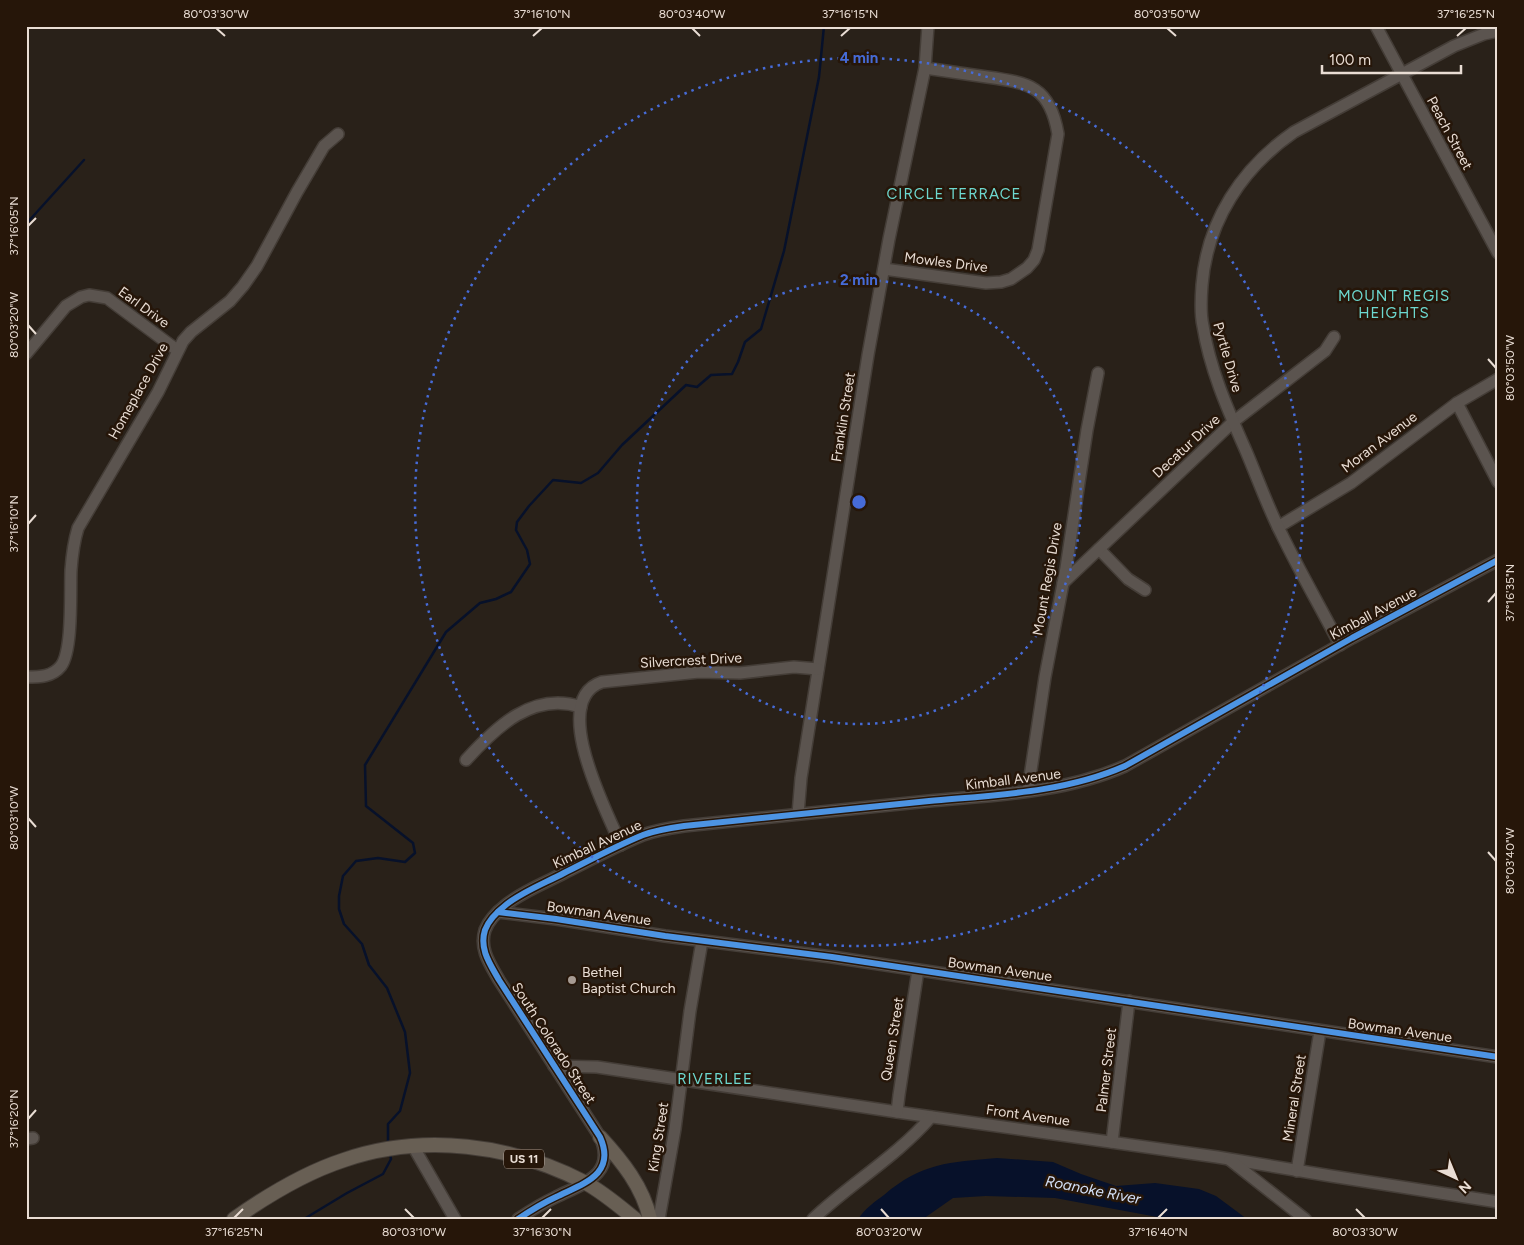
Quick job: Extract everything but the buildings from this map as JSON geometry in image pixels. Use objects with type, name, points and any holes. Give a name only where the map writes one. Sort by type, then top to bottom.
[{"type":"main road","points":[[600,1137],[622,1161],[648,1206],[650,1219]]},
{"type":"main road","name":"US 11","points":[[234,1219],[287,1185],[315,1171],[344,1160],[398,1147],[452,1146],[505,1154],[564,1173],[586,1184],[617,1204],[635,1219]]},
{"type":"street","name":"Franklin Street","points":[[798,814],[801,778],[818,669],[884,269],[925,68],[928,26]]},
{"type":"street","name":"Peach Street","points":[[1376,26],[1498,254]]},
{"type":"street","name":"Pyrtle Drive","points":[[1340,645],[1278,527],[1216,378],[1202,324],[1203,269],[1207,250],[1218,219],[1232,194],[1243,178],[1277,143],[1294,132],[1467,40],[1498,31]]},
{"type":"street","name":"Mowles Drive","points":[[884,269],[986,283],[1001,282],[1019,275],[1027,268],[1038,250],[1058,134],[1056,121],[1049,104],[1038,91],[1019,82],[925,68]]},
{"type":"street","name":"Homeplace Drive","points":[[26,677],[48,676],[55,672],[65,660],[70,617],[74,540],[78,528],[158,392],[177,350],[191,332],[214,314],[242,286],[257,266],[296,192],[324,146],[338,134]]},
{"type":"street","name":"Earl Drive","points":[[26,354],[66,306],[81,297],[90,295],[107,298],[177,350]]},
{"type":"street","name":"Decatur Drive","points":[[1063,583],[1233,422],[1326,351],[1334,337]]},
{"type":"street","name":"Mount Regis Drive","points":[[1028,790],[1045,677],[1063,583],[1098,373]]},
{"type":"street","name":"Moran Avenue","points":[[1278,527],[1371,469],[1457,403],[1498,379]]},
{"type":"street","points":[[1457,403],[1498,482]]},
{"type":"street","points":[[1099,549],[1128,579],[1145,590]]},
{"type":"street","name":"Kimball Avenue","points":[[498,912],[524,893],[621,845],[644,835],[684,826],[1066,786],[1090,780],[1125,766],[1340,645],[1498,560]]},
{"type":"street","name":"Silvercrest Drive","points":[[621,845],[590,774],[582,737],[581,708],[583,696],[587,691],[595,684],[602,682],[699,672],[740,673],[794,667],[818,669]]},
{"type":"street","points":[[466,760],[497,729],[527,710],[539,705],[559,702],[581,708]]},
{"type":"street","name":"Bowman Avenue","points":[[498,912],[918,970],[1498,1057]]},
{"type":"street","name":"South Colorado Street","points":[[498,912],[491,920],[485,932],[484,950],[487,959],[600,1137],[605,1151],[603,1165],[586,1184]]},
{"type":"street","name":"King Street","points":[[658,1219],[675,1129],[690,1010],[702,940]]},
{"type":"street","name":"Queen Street","points":[[898,1112],[918,970]]},
{"type":"street","name":"Palmer Street","points":[[1112,1142],[1129,1001]]},
{"type":"street","name":"Mineral Street","points":[[1297,1171],[1320,1031]]},
{"type":"street","name":"Front Avenue","points":[[554,1066],[597,1067],[681,1081],[1229,1159],[1498,1202]]},
{"type":"street","points":[[812,1219],[902,1148],[931,1117]]},
{"type":"street","points":[[414,1146],[456,1219]]},
{"type":"street","points":[[1229,1159],[1305,1219]]},
{"type":"street","points":[[518,1219],[553,1198],[586,1184]]},
{"type":"water","name":"Roanoke River","points":[[997,1158],[1053,1162],[1116,1186],[1155,1183],[1199,1189],[1216,1196],[1247,1219],[1168,1219],[1055,1198],[986,1196],[953,1198],[923,1219],[858,1219],[870,1206],[898,1184],[924,1170],[950,1163]]},
{"type":"waterway","points":[[388,1144],[388,1124],[400,1111],[410,1073],[405,1032],[387,988],[369,965],[362,944],[344,924],[339,909],[339,896],[343,876],[356,861],[378,858],[405,862],[415,853],[413,843],[366,806],[365,765],[446,632],[480,603],[496,599],[511,592],[530,564],[527,550],[516,530],[517,522],[529,506],[553,480],[581,483],[598,473],[622,445],[686,385],[697,387],[711,375],[732,374],[745,342],[761,329],[784,251],[819,77],[824,26]]},
{"type":"waterway","points":[[26,224],[84,160]]},
{"type":"waterway","points":[[304,1219],[383,1174],[391,1159],[390,1154]]},
{"type":"cycle path","points":[[518,1219],[541,1204],[586,1182],[594,1176],[604,1161],[604,1150],[600,1137],[499,980],[486,956],[483,944],[485,930],[497,912],[514,899],[623,844],[663,829],[1028,791],[1078,782],[1102,775],[1125,766],[1352,638],[1498,560]]},
{"type":"cycle path","points":[[498,912],[832,957],[1498,1057]]},
{"type":"place","name":"Bethel Baptist Church","points":[[572,980]]},
{"type":"district","name":"CIRCLE TERRACE","points":[[954,194]]},
{"type":"district","name":"MOUNT REGIS HEIGHTS","points":[[1394,304]]},
{"type":"district","name":"RIVERLEE","points":[[715,1079]]}]
